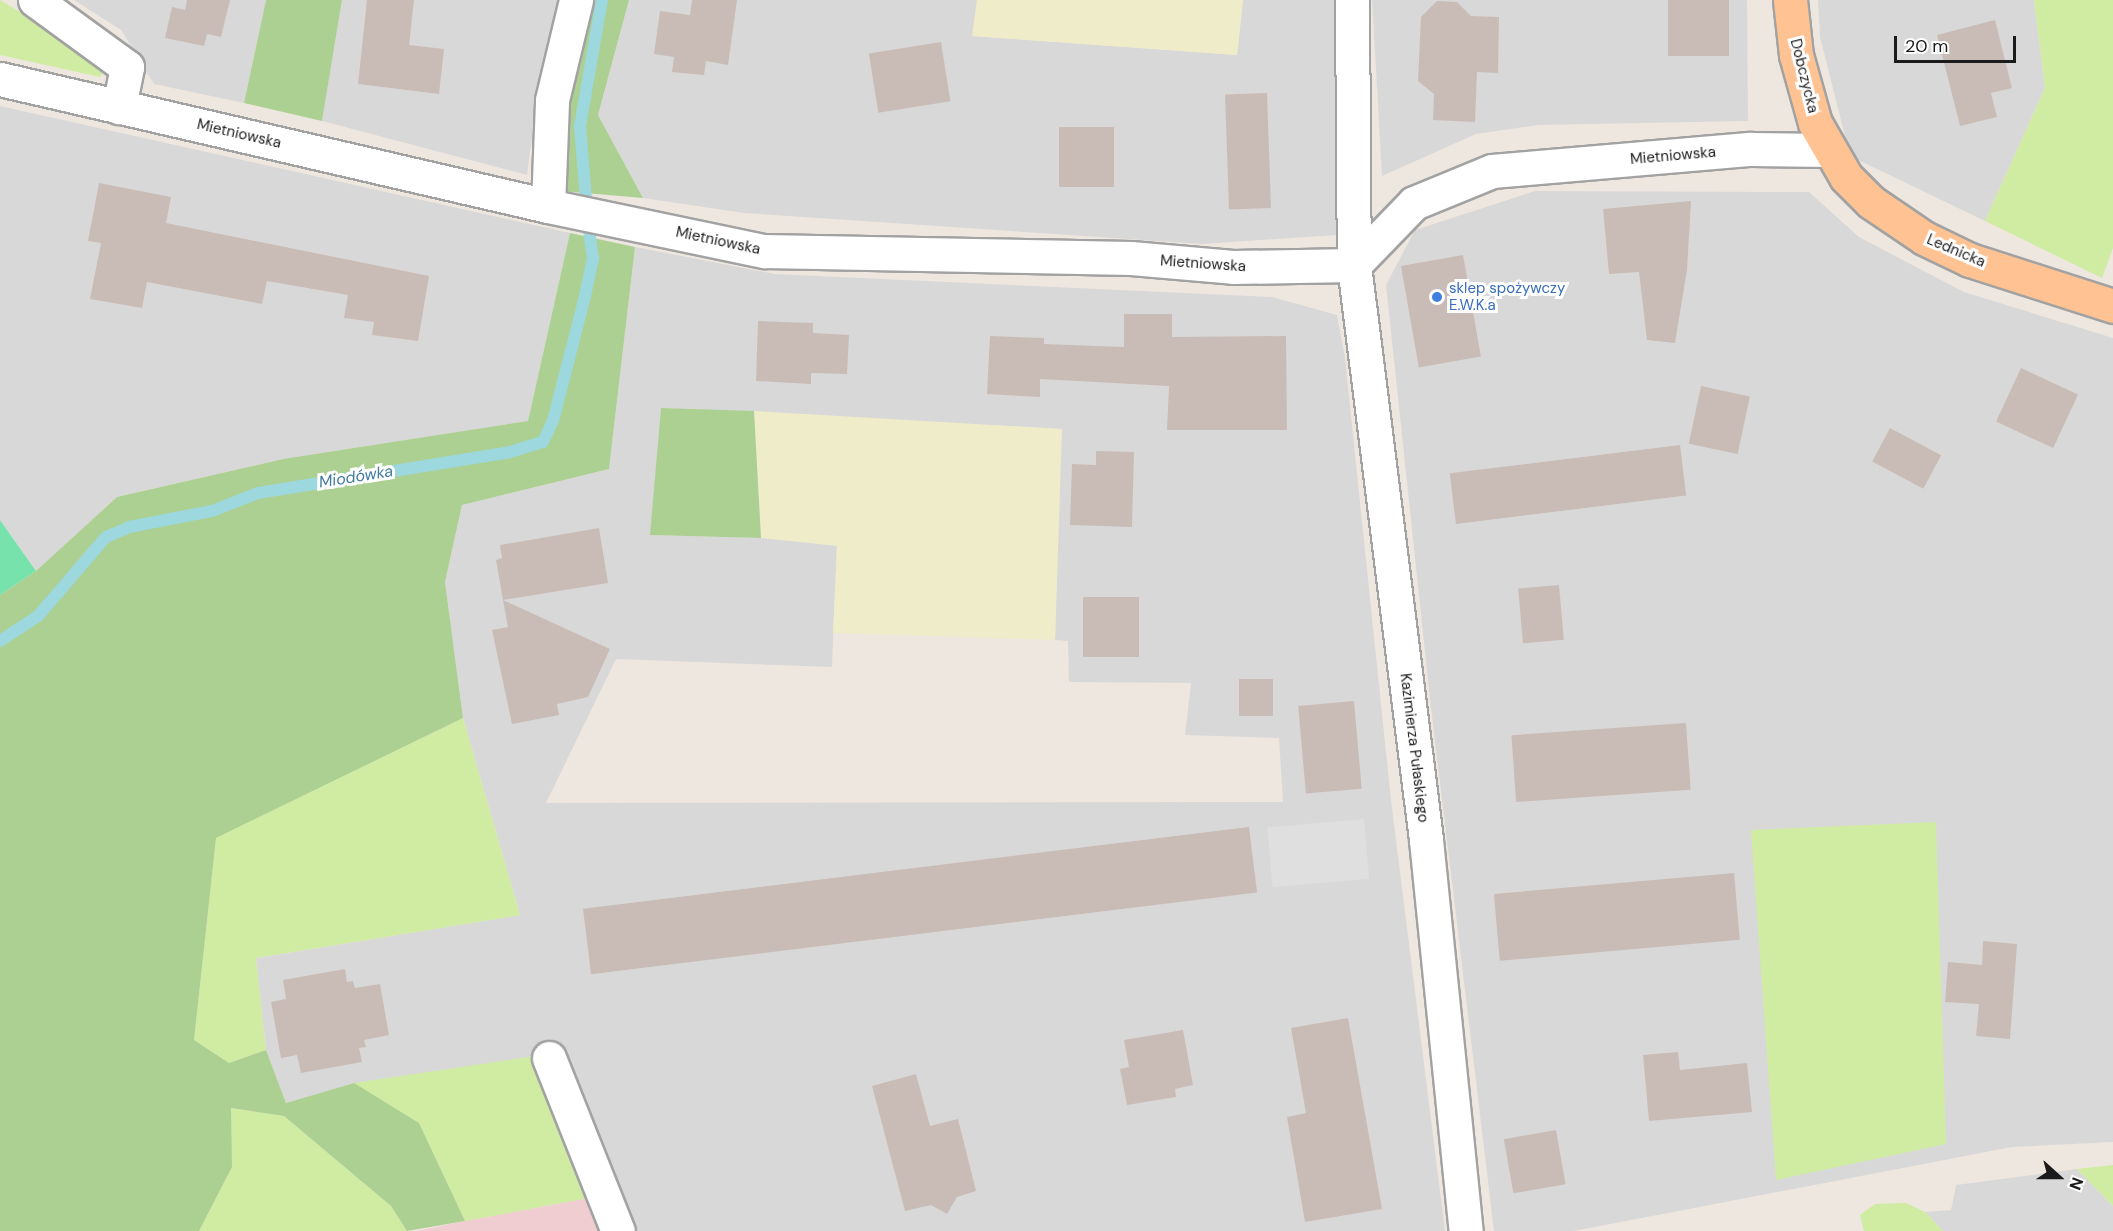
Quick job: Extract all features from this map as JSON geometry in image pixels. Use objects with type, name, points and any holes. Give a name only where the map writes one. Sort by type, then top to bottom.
[{"type":"main road","name":"Dobczycka","points":[[1790,0],[1804,93],[1829,150]]},
{"type":"main road","name":"Lednicka","points":[[1829,150],[1846,177],[1871,202],[1924,238],[1970,260],[2113,306]]},
{"type":"street","points":[[35,0],[127,67],[119,107]]},
{"type":"street","points":[[548,206],[552,100],[576,0]]},
{"type":"street","name":"Kazimierza Pułaskiego","points":[[1352,0],[1354,265],[1426,840],[1466,1231]]},
{"type":"street","name":"Mietniowska","points":[[0,79],[548,206],[764,250],[1131,258],[1233,267],[1354,265],[1414,203],[1492,171],[1751,149],[1829,150]]},
{"type":"street","points":[[549,1058],[618,1231]]},
{"type":"shaded area","points":[[74,0],[266,0],[244,103],[154,84],[121,30]]},
{"type":"shaded area","points":[[342,0],[558,0],[539,82],[527,175],[322,121]]},
{"type":"shaded area","points":[[629,0],[977,0],[973,36],[1237,55],[1243,0],[1335,0],[1337,235],[1202,244],[744,213],[643,198],[598,115]]},
{"type":"shaded area","points":[[977,0],[1243,0],[1237,55],[972,36]]},
{"type":"shaded area","points":[[1372,0],[1747,0],[1748,121],[1538,125],[1476,134],[1382,176]]},
{"type":"shaded area","points":[[1818,0],[2034,0],[2045,88],[1985,221],[1850,156],[1820,37]]},
{"type":"shaded area","points":[[0,106],[570,233],[528,421],[283,459],[117,497],[36,571],[0,520]]},
{"type":"shaded area","points":[[1535,191],[1809,192],[1859,237],[1964,292],[2113,338],[2113,1142],[2012,1147],[1574,1231],[1494,1231],[1431,708],[1386,285],[1415,230]]},
{"type":"shaded area","points":[[635,247],[775,274],[1272,297],[1337,315],[1345,358],[1391,800],[1445,1231],[608,1231],[354,1083],[286,1103],[266,1050],[256,958],[520,915],[463,718],[445,582],[462,505],[609,469]],"holes":[[[661,408],[1061,429],[1055,640],[1068,641],[1069,682],[1191,683],[1185,735],[1279,738],[1283,802],[546,803],[616,659],[832,667],[837,545],[761,538],[651,535]]]},
{"type":"shaded area","points":[[754,411],[1062,429],[1055,640],[833,633],[837,546],[761,538]]},
{"type":"shaded area","points":[[1364,819],[1369,879],[1273,887],[1267,827]]},
{"type":"shaded area","points":[[2077,1169],[2113,1206],[2113,1231],[1943,1231],[1925,1212],[1951,1210],[1956,1185]]},
{"type":"shaded area","points":[[594,1197],[608,1231],[417,1231],[465,1221]]},
{"type":"green space","points":[[0,0],[108,64],[100,77],[0,55]]},
{"type":"green space","points":[[266,0],[342,0],[322,121],[244,103]]},
{"type":"green space","points":[[587,0],[629,0],[598,115],[643,198],[561,191],[556,140]]},
{"type":"green space","points":[[2034,0],[2113,0],[2113,248],[2102,278],[1985,221],[2045,88]]},
{"type":"green space","points":[[570,233],[635,247],[609,469],[462,505],[445,582],[463,718],[216,838],[194,1040],[229,1063],[266,1050],[286,1103],[354,1083],[419,1123],[465,1221],[407,1231],[391,1206],[284,1116],[231,1108],[232,1167],[199,1231],[0,1231],[0,595],[36,571],[117,497],[283,459],[528,421]]},
{"type":"green space","points":[[661,408],[754,411],[761,538],[650,535]]},
{"type":"green space","points":[[0,520],[36,571],[0,595]]},
{"type":"green space","points":[[463,718],[520,915],[256,958],[266,1050],[229,1063],[194,1040],[216,838]]},
{"type":"green space","points":[[1936,822],[1946,1144],[1776,1180],[1751,830]]},
{"type":"green space","points":[[535,1056],[594,1197],[465,1221],[419,1123],[354,1083]]},
{"type":"green space","points":[[230,1108],[284,1116],[391,1206],[407,1231],[199,1231],[228,1175]]},
{"type":"green space","points":[[2113,1165],[2113,1206],[2077,1169]]},
{"type":"green space","points":[[1906,1203],[1925,1212],[1943,1231],[1864,1231],[1860,1215],[1875,1204]]},
{"type":"building","points":[[187,0],[230,0],[221,37],[207,34],[204,46],[165,38],[172,7],[185,10]]},
{"type":"building","points":[[367,0],[414,0],[409,45],[444,49],[439,94],[358,84]]},
{"type":"building","points":[[692,0],[737,0],[728,65],[706,61],[704,75],[672,72],[674,57],[654,54],[660,11],[690,15]]},
{"type":"building","points":[[1668,0],[1729,0],[1729,56],[1668,56]]},
{"type":"building","points":[[1437,1],[1457,2],[1471,16],[1499,17],[1498,73],[1477,72],[1475,122],[1433,120],[1434,94],[1418,81],[1421,17]]},
{"type":"building","points":[[1995,20],[2012,88],[1991,93],[1997,117],[1960,126],[1937,35]]},
{"type":"building","points":[[941,42],[950,101],[878,113],[869,53]]},
{"type":"building","points":[[1267,93],[1271,208],[1229,209],[1225,94]]},
{"type":"building","points":[[1059,127],[1114,127],[1114,187],[1059,187]]},
{"type":"building","points":[[99,183],[171,197],[166,223],[429,276],[418,341],[372,335],[374,322],[344,318],[348,295],[267,281],[262,304],[147,282],[142,308],[90,299],[101,243],[88,241]]},
{"type":"building","points":[[1691,201],[1687,270],[1675,343],[1647,340],[1639,272],[1609,274],[1603,209]]},
{"type":"building","points":[[1463,255],[1481,356],[1419,367],[1401,266]]},
{"type":"building","points":[[1124,314],[1172,314],[1172,337],[1286,336],[1287,430],[1167,430],[1169,386],[1040,379],[1040,397],[987,394],[990,336],[1044,338],[1044,344],[1124,347]]},
{"type":"building","points":[[758,321],[813,323],[813,333],[849,335],[847,374],[811,373],[811,384],[756,381]]},
{"type":"building","points":[[2021,368],[2078,395],[2053,448],[1996,421]]},
{"type":"building","points":[[1701,386],[1750,396],[1738,454],[1689,444]]},
{"type":"building","points":[[1890,428],[1941,455],[1923,489],[1872,462]]},
{"type":"building","points":[[1680,445],[1686,496],[1456,524],[1450,473]]},
{"type":"building","points":[[1096,451],[1134,452],[1132,527],[1070,525],[1072,464],[1096,465]]},
{"type":"building","points":[[599,528],[608,583],[503,600],[496,560],[502,558],[500,545]]},
{"type":"building","points":[[1559,585],[1564,640],[1523,643],[1518,589]]},
{"type":"building","points":[[1083,597],[1139,597],[1139,657],[1083,657]]},
{"type":"building","points":[[503,600],[610,649],[588,697],[557,704],[559,715],[512,724],[492,630],[508,627]]},
{"type":"building","points":[[1239,679],[1273,679],[1273,716],[1239,716]]},
{"type":"building","points":[[1354,701],[1362,789],[1306,794],[1298,706]]},
{"type":"building","points":[[1686,723],[1691,790],[1516,802],[1511,735]]},
{"type":"building","points":[[1249,827],[1257,893],[591,974],[583,909]]},
{"type":"building","points":[[1734,873],[1740,940],[1500,961],[1494,894]]},
{"type":"building","points":[[1983,941],[2017,944],[2010,1039],[1976,1036],[1979,1004],[1945,1002],[1948,962],[1982,965]]},
{"type":"building","points":[[345,969],[347,982],[353,981],[355,988],[380,984],[389,1035],[364,1040],[366,1047],[359,1048],[362,1062],[301,1073],[297,1055],[281,1058],[271,1002],[286,999],[283,980]]},
{"type":"building","points":[[1348,1018],[1382,1209],[1305,1222],[1287,1117],[1306,1113],[1291,1028]]},
{"type":"building","points":[[1183,1030],[1193,1085],[1175,1089],[1176,1097],[1127,1105],[1120,1069],[1129,1067],[1124,1040]]},
{"type":"building","points":[[1678,1052],[1680,1070],[1747,1063],[1752,1112],[1649,1121],[1643,1055]]},
{"type":"building","points":[[916,1074],[930,1126],[958,1119],[976,1191],[957,1197],[947,1214],[931,1205],[905,1211],[872,1086]]},
{"type":"building","points":[[1556,1130],[1566,1184],[1513,1193],[1504,1139]]},
{"type":"waterway","name":"Miodówka","points":[[586,199],[580,126],[602,0]]},
{"type":"waterway","name":"Miodówka","points":[[0,641],[38,616],[106,537],[129,527],[212,511],[258,493],[510,452],[543,442],[553,421],[585,296],[593,259],[589,232]]},
{"type":"place","name":"sklep spożywczy E.W.K.a","points":[[1437,297]]}]
